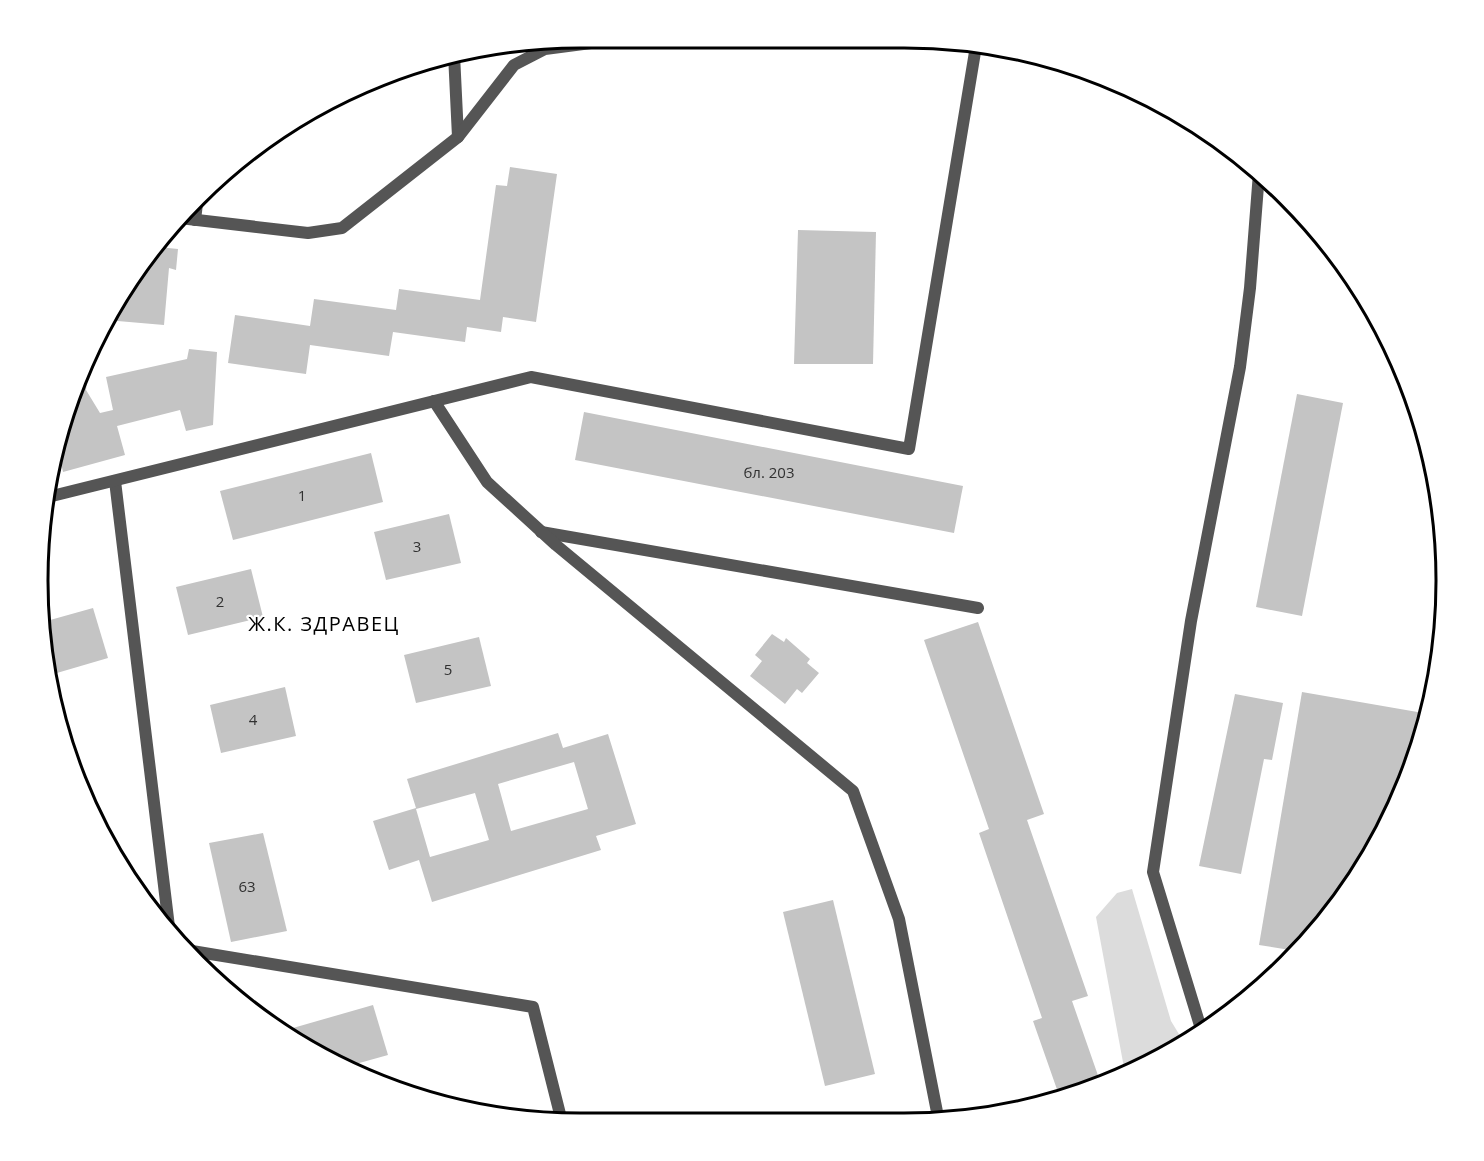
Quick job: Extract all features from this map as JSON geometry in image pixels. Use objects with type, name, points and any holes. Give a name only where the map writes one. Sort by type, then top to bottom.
[{"type":"street","points":[[189,219],[308,233],[342,228],[458,137],[514,64],[545,49]]},
{"type":"street","points":[[55,495],[531,376],[909,449],[975,53]]},
{"type":"street","points":[[454,63],[458,137]]},
{"type":"street","points":[[1199,1023],[1153,872],[1191,621],[1240,367],[1250,288],[1258,183]]},
{"type":"street","points":[[195,220],[196,212]]},
{"type":"street","points":[[434,401],[487,482],[541,532],[853,791],[899,919],[937,1112]]},
{"type":"street","points":[[115,481],[168,917]]},
{"type":"street","points":[[541,532],[978,608]]},
{"type":"street","points":[[199,952],[533,1007],[560,1112]]},
{"type":"shaded area","points":[[1132,889],[1171,1021],[1180,1036],[1123,1065],[1096,917],[1117,893]]},
{"type":"building","points":[[510,167],[557,174],[536,322],[503,317],[501,332],[467,327],[465,342],[393,332],[389,356],[310,345],[306,374],[228,363],[235,315],[310,326],[314,299],[396,310],[399,289],[480,300],[496,185],[507,186]]},
{"type":"building","points":[[798,230],[876,232],[873,364],[794,364]]},
{"type":"building","points":[[165,248],[178,249],[176,270],[169,268],[164,325],[115,321]]},
{"type":"building","points":[[189,349],[217,352],[213,425],[186,431],[180,410],[117,426],[125,455],[63,472],[61,464],[66,443],[87,383],[86,390],[100,413],[113,410],[106,377],[187,359]]},
{"type":"building","points":[[1297,394],[1343,403],[1302,616],[1256,607]]},
{"type":"building","points":[[584,412],[963,486],[954,533],[575,460]]},
{"type":"building","points":[[371,453],[383,502],[233,540],[220,491]]},
{"type":"building","points":[[449,514],[461,563],[386,580],[374,532]]},
{"type":"building","points":[[251,569],[263,617],[188,635],[176,587]]},
{"type":"building","points":[[93,608],[108,658],[56,673],[50,620]]},
{"type":"building","points":[[978,622],[1044,814],[1027,820],[1088,996],[1072,1001],[1098,1076],[1075,1085],[1057,1090],[1033,1021],[1042,1018],[979,833],[989,829],[924,640]]},
{"type":"building","points":[[772,634],[784,642],[786,638],[810,659],[807,663],[819,673],[802,693],[797,689],[785,704],[750,676],[762,661],[755,655]]},
{"type":"building","points":[[479,637],[491,686],[416,703],[404,655]]},
{"type":"building","points":[[285,687],[296,736],[221,753],[210,705]]},
{"type":"building","points":[[1302,692],[1419,712],[1408,752],[1381,816],[1346,876],[1326,905],[1287,950],[1259,945]]},
{"type":"building","points":[[1235,694],[1283,703],[1272,760],[1264,759],[1241,874],[1199,866]]},
{"type":"building","points":[[558,733],[563,748],[608,734],[636,824],[596,836],[601,850],[432,902],[419,860],[389,870],[373,821],[416,808],[407,779]],"holes":[[[574,762],[588,809],[511,831],[498,784]],[[475,793],[489,840],[430,857],[416,809]]]},
{"type":"building","points":[[263,833],[287,931],[231,942],[209,843]]},
{"type":"building","points":[[833,900],[875,1074],[825,1086],[783,912]]},
{"type":"building","points":[[373,1005],[388,1055],[358,1063],[314,1042],[293,1028]]},
{"type":"district","name":"Ж.К. ЗДРАВЕЦ","points":[[324,624]]}]
